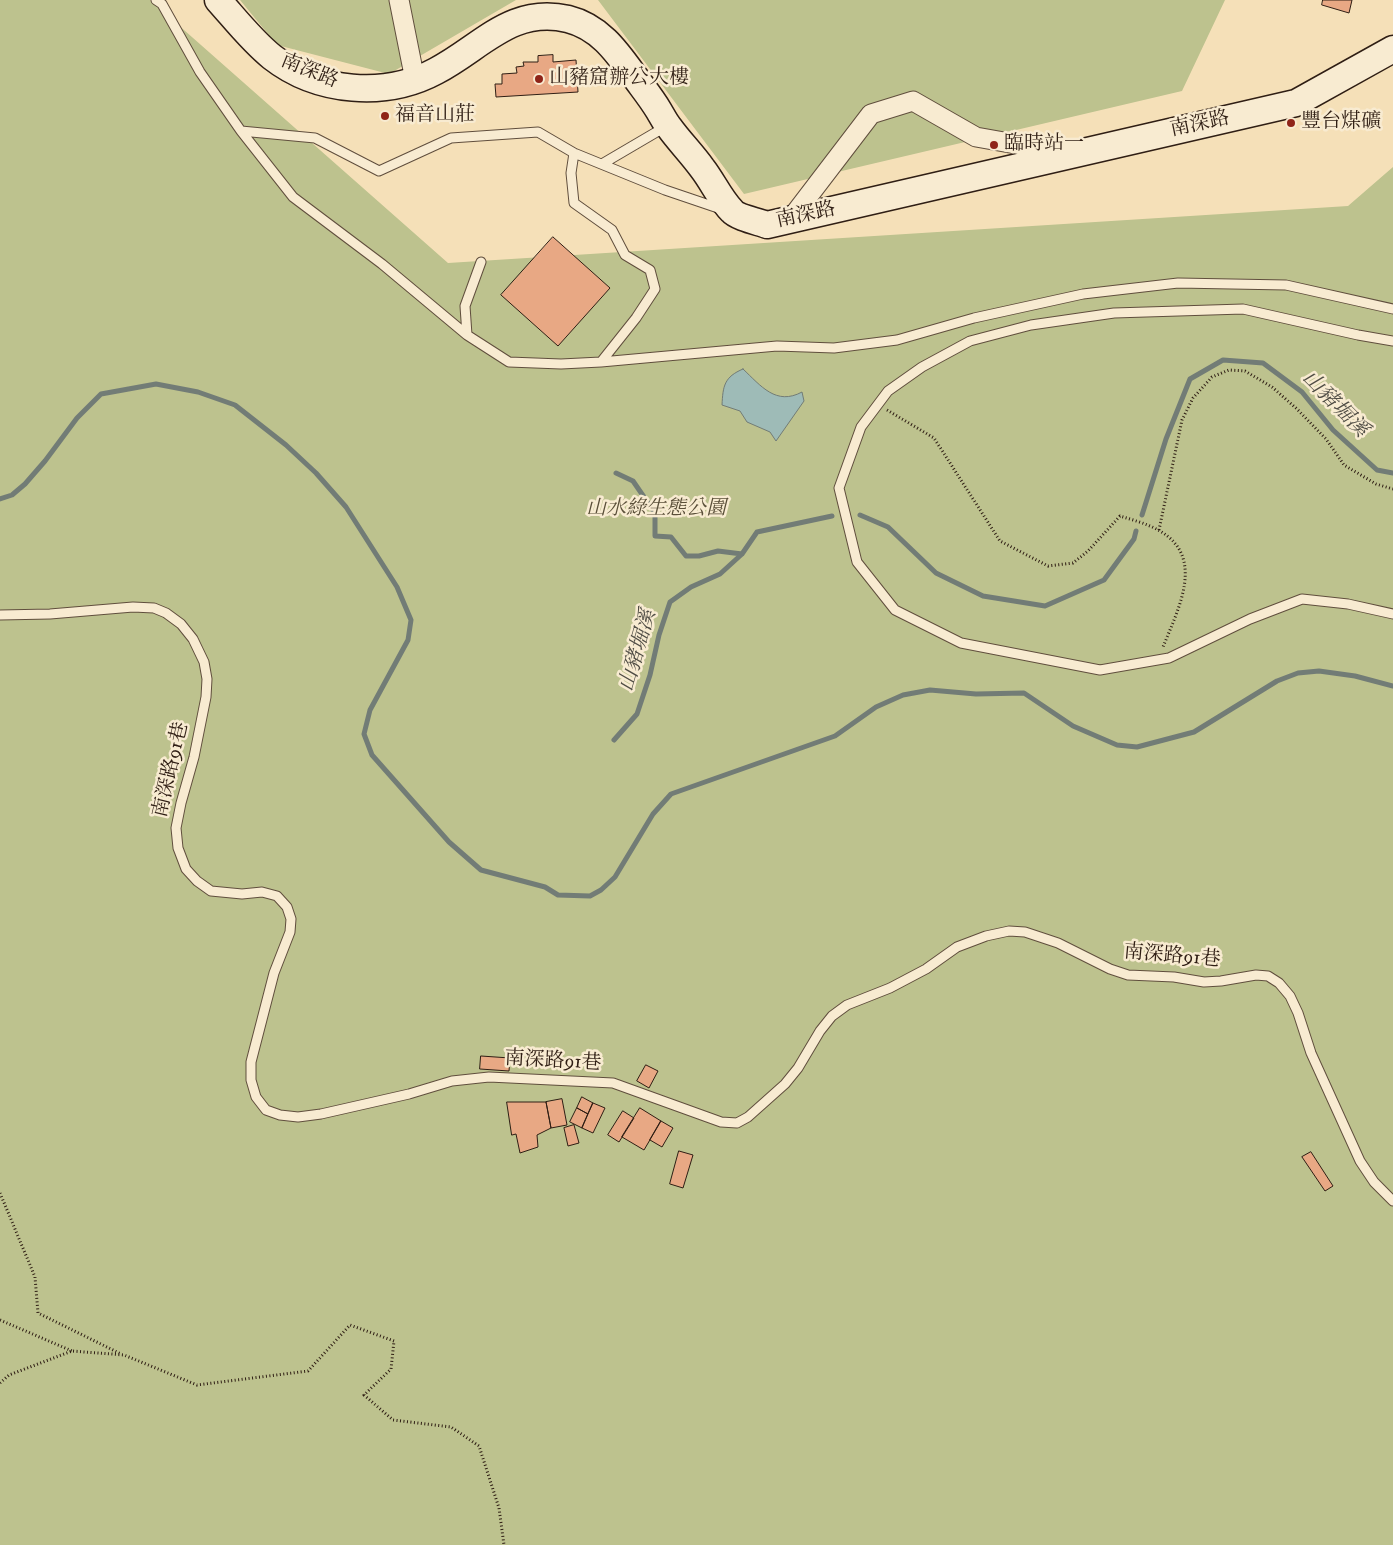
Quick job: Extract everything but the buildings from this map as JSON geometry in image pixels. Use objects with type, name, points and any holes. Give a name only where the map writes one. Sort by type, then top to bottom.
[{"type":"main road","name":"南深路","points":[[218,0],[260,47],[273,58],[311,78],[337,86],[358,89],[384,87],[415,80],[436,71],[492,34],[515,22],[536,16],[552,16],[586,25],[600,34],[614,48],[668,126],[702,168],[733,213],[767,225],[1296,103],[1393,49]]},
{"type":"street","points":[[399,0],[415,80]]},
{"type":"street","points":[[790,220],[872,114],[913,101],[976,137],[1075,154]]},
{"type":"lane","points":[[156,0],[162,4],[200,72],[241,131],[293,197],[382,264],[467,335],[509,362],[561,364],[601,362],[777,346],[834,348],[897,340],[974,318],[1083,294],[1178,283],[1286,285],[1393,309]]},
{"type":"lane","points":[[602,164],[668,126]]},
{"type":"lane","points":[[241,131],[314,138],[379,171],[451,138],[538,132],[574,153],[666,190],[733,213]]},
{"type":"lane","points":[[574,153],[571,173],[574,203],[612,230],[625,255],[650,270],[655,289],[636,318],[601,362]]},
{"type":"lane","points":[[467,335],[466,306],[481,262]]},
{"type":"lane","points":[[1393,341],[1243,309],[1114,313],[1031,325],[970,341],[922,367],[888,391],[862,427],[839,488],[857,562],[895,610],[961,643],[1100,670],[1169,658],[1250,619],[1302,599],[1348,604],[1393,614]]},
{"type":"lane","name":"南深路91巷","points":[[0,615],[50,614],[133,607],[154,608],[166,613],[181,624],[193,639],[204,662],[207,679],[206,697],[194,757],[176,828],[178,848],[186,869],[197,881],[211,891],[242,894],[262,892],[277,896],[287,907],[292,919],[290,932],[274,973],[251,1062],[251,1080],[256,1097],[266,1110],[280,1116],[298,1117],[321,1114],[409,1094],[452,1081],[489,1077],[613,1083],[721,1122],[736,1123],[748,1117],[785,1084],[798,1068],[820,1031],[832,1016],[847,1005],[890,988],[957,948],[986,936],[1009,931],[1025,932],[1058,943],[1110,969],[1128,975],[1174,977],[1204,982],[1256,975],[1268,976],[1279,983],[1294,1004],[1310,1052],[1360,1160],[1374,1182],[1393,1201]]},
{"type":"path","points":[[1159,530],[1182,420],[1193,398],[1212,377],[1229,370],[1245,371],[1272,387],[1326,439],[1344,464],[1376,484],[1393,489]]},
{"type":"path","points":[[878,405],[934,438],[1000,541],[1048,566],[1073,563],[1088,551],[1120,516],[1159,530],[1177,544],[1185,561],[1185,581],[1181,601],[1157,661]]},
{"type":"path","points":[[0,1193],[35,1277],[38,1313],[124,1355],[197,1384],[308,1371],[350,1325],[394,1341],[391,1369],[364,1395],[393,1420],[451,1428],[479,1446],[499,1508],[504,1545]]},
{"type":"path","points":[[0,1320],[72,1351],[124,1355]]},
{"type":"path","points":[[0,1383],[9,1375],[72,1351]]},
{"type":"green space","name":"山水綠生態公園","points":[[0,0],[150,0],[448,263],[1348,206],[1393,167],[1393,1545],[0,1545]]},
{"type":"green space","points":[[240,0],[516,0],[389,74],[277,45]]},
{"type":"green space","points":[[598,0],[1225,0],[1182,91],[744,194]]},
{"type":"water","points":[[743,369],[763,387],[777,395],[784,397],[793,396],[802,392],[804,401],[776,441],[770,432],[747,422],[740,411],[722,405],[724,387],[728,379]]},
{"type":"waterway","name":"山豬堀溪","points":[[1142,515],[1166,439],[1190,379],[1223,360],[1263,363],[1302,392],[1333,430],[1377,470],[1393,473]]},
{"type":"waterway","points":[[0,499],[12,495],[25,484],[77,418],[101,394],[156,384],[198,392],[235,405],[286,445],[316,473],[346,507],[397,587],[411,620],[408,640],[370,710],[364,734],[372,755],[449,842],[481,870],[545,887],[558,895],[590,896],[601,890],[615,877],[653,814],[671,794],[835,736],[876,707],[903,695],[930,690],[976,694],[1024,693],[1073,726],[1117,745],[1137,747],[1194,732],[1277,681],[1298,673],[1319,671],[1355,676],[1393,686]]},
{"type":"waterway","points":[[616,473],[633,481],[655,513],[655,536],[671,537],[686,556],[699,556],[718,551],[742,554]]},
{"type":"waterway","name":"山豬堀溪","points":[[860,515],[888,527],[936,573],[983,596],[1045,606],[1104,580],[1134,539],[1136,531]]},
{"type":"waterway","name":"山豬堀溪","points":[[614,740],[637,714],[670,602],[691,587],[720,574],[742,554],[757,532],[832,516]]},
{"type":"place","name":"山豬窟辦公大樓","points":[[539,79]]},
{"type":"place","name":"福音山莊","points":[[385,116]]},
{"type":"place","name":"豐台煤礦","points":[[1291,123]]},
{"type":"place","name":"臨時站一","points":[[994,145]]}]
